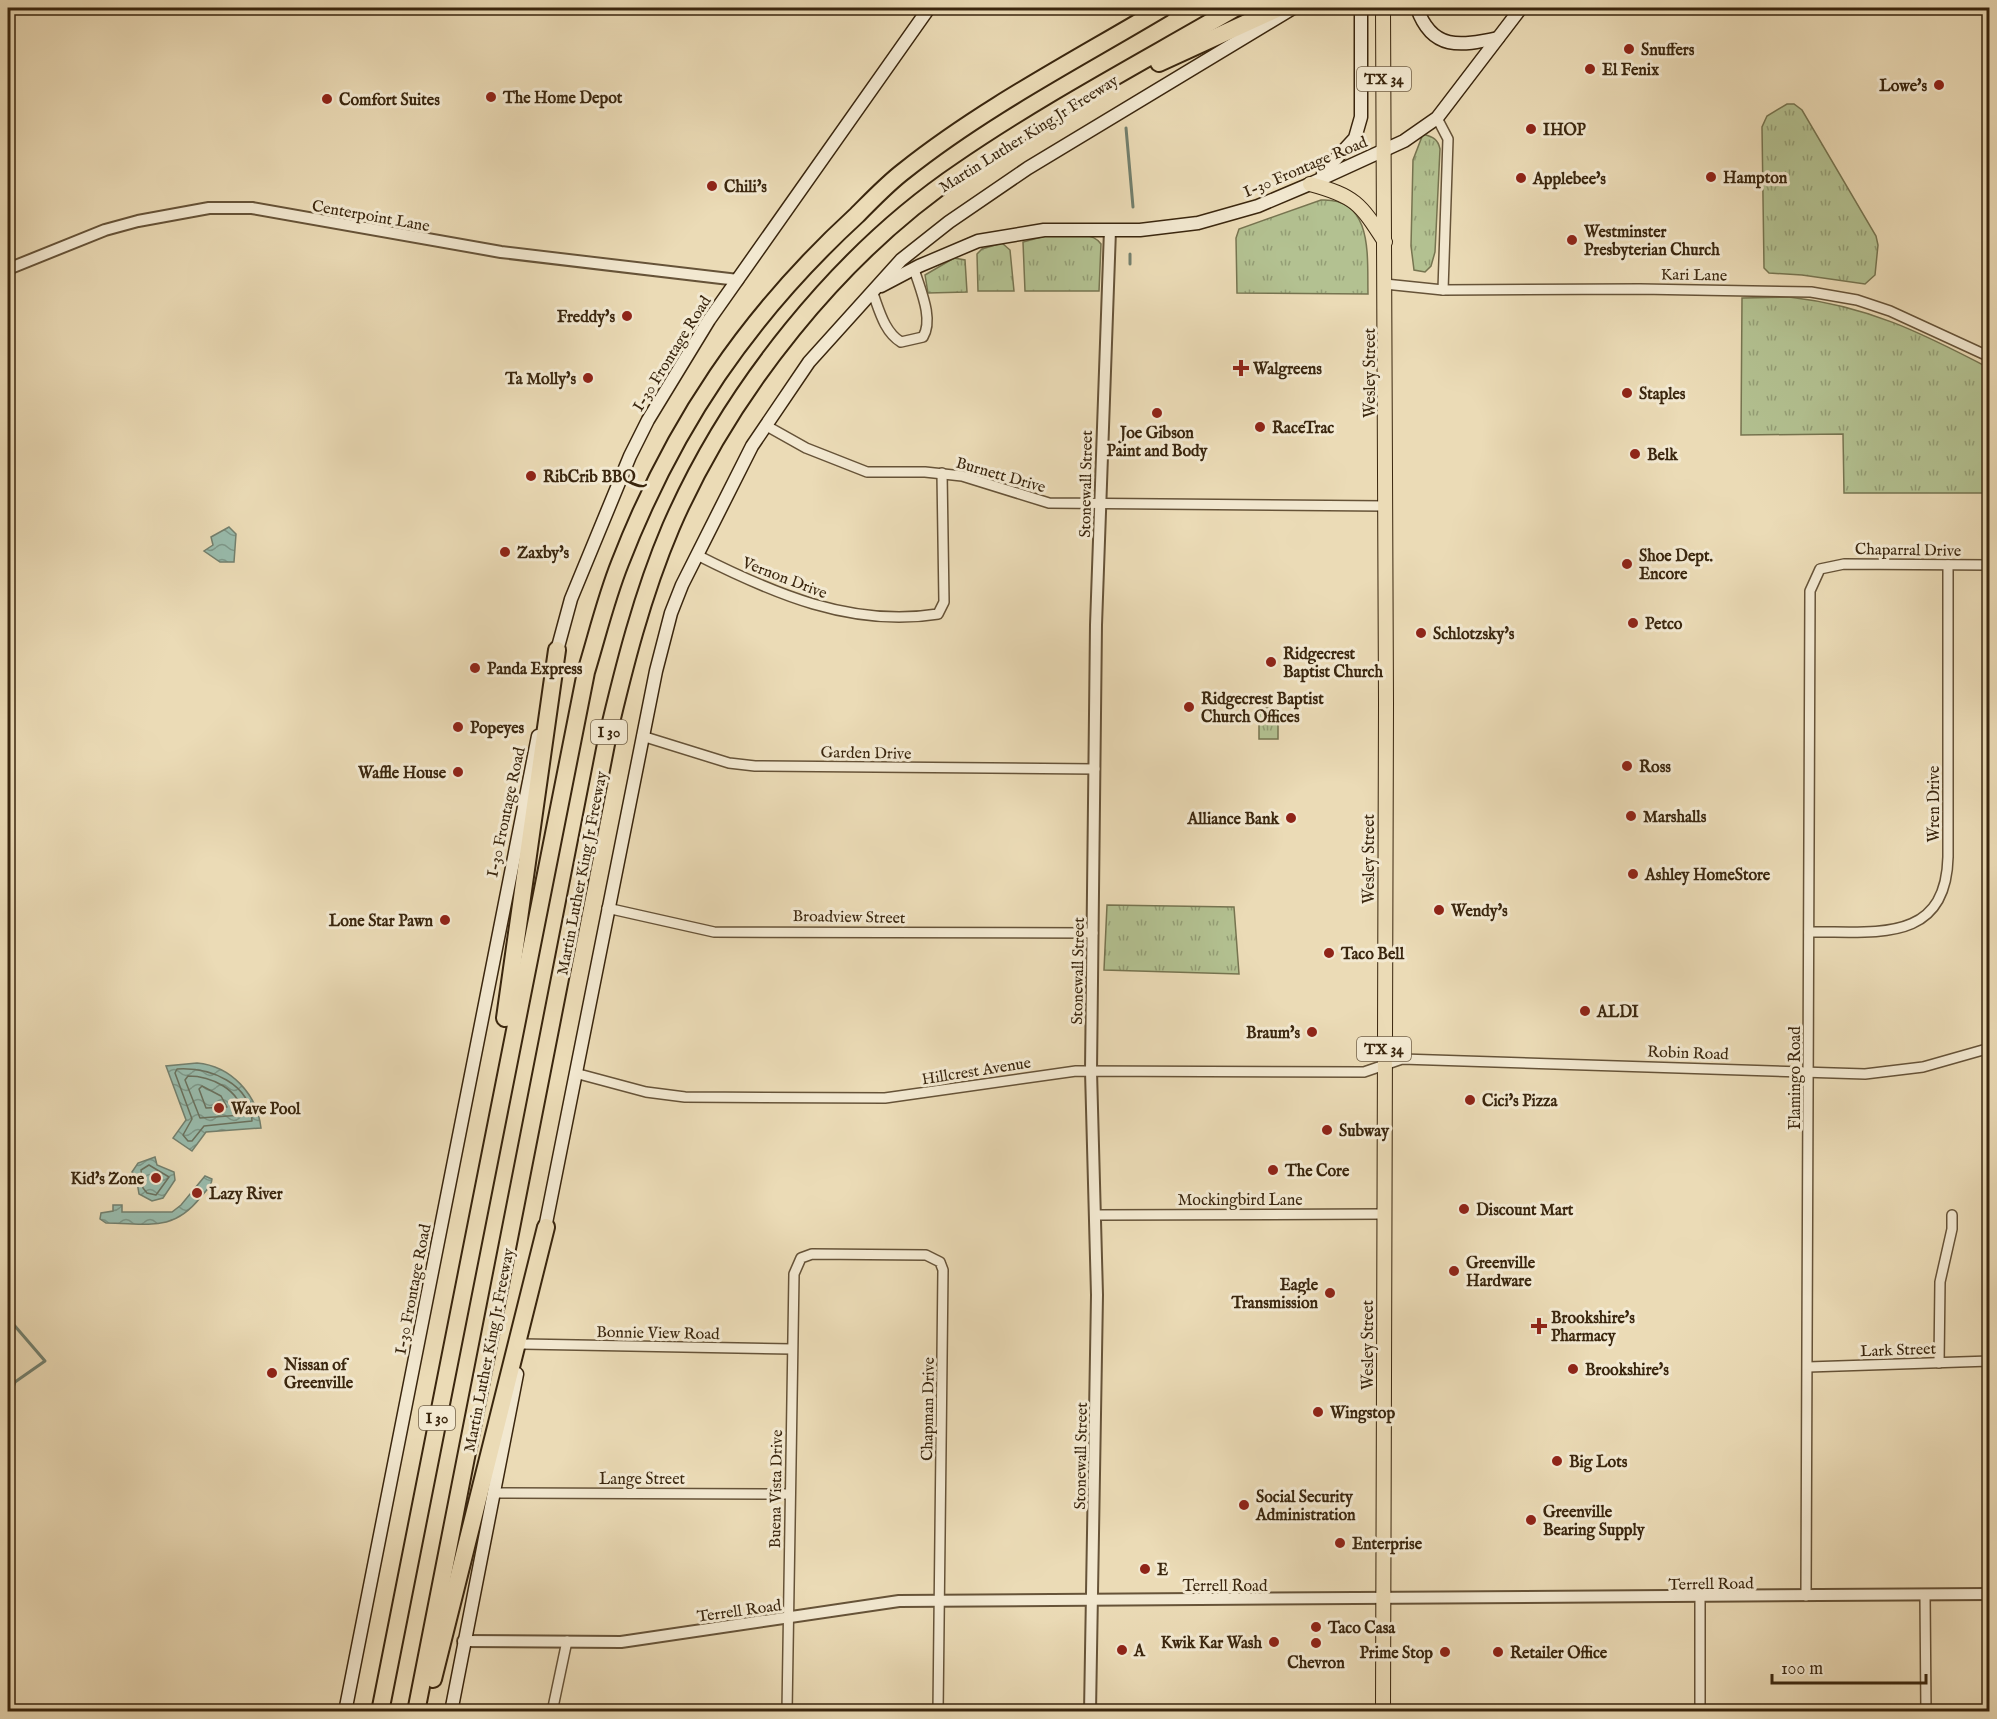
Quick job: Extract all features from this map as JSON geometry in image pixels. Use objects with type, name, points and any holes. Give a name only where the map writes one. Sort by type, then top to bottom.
[{"type":"highway","name":"I 30","points":[[380,1712],[586,672],[619,563],[646,500],[687,422],[729,355],[820,249],[903,171],[991,110],[1163,8]]},
{"type":"highway","name":"Martin Luther King Jr Freeway","points":[[416,1712],[605,751],[633,636],[671,527],[694,478],[768,361],[846,270],[889,229],[962,171],[1068,105],[1235,8]]},
{"type":"highway","points":[[1068,105],[1279,8]]},
{"type":"highway","points":[[484,1178],[532,816],[557,650]]},
{"type":"highway","points":[[424,1712],[462,1571],[546,1227]]},
{"type":"highway","points":[[375,1712],[391,1658]]},
{"type":"main road","name":"I-30 Frontage Road","points":[[345,1712],[394,1474],[505,894],[557,650],[571,599],[630,456],[648,420],[709,320],[928,8]]},
{"type":"main road","name":"I-30 Frontage Road","points":[[451,1712],[463,1641],[642,736],[671,613],[697,555],[765,425],[808,362],[901,260],[933,234],[1028,168],[1293,8]]},
{"type":"main road","points":[[1310,184],[1333,165],[1354,138],[1361,117],[1361,8]]},
{"type":"main road","name":"Wesley Street","points":[[1383,8],[1385,150],[1383,1712]]},
{"type":"main road","points":[[1417,8],[1422,22],[1436,38],[1462,46],[1498,38]]},
{"type":"main road","name":"I-30 Frontage Road","points":[[872,291],[914,269],[978,241],[1044,230],[1110,230],[1198,223],[1258,206],[1310,184],[1420,132],[1437,118],[1521,8]]},
{"type":"main road","points":[[1310,184],[1352,198],[1365,211],[1385,242]]},
{"type":"street","points":[[1437,118],[1448,139],[1443,290]]},
{"type":"street","name":"Centerpoint Lane","points":[[8,269],[105,230],[138,221],[209,208],[252,208],[501,252],[738,280]]},
{"type":"street","name":"Stonewall Street","points":[[1090,1712],[1096,1215],[1091,1071],[1095,769],[1100,505],[1110,230]]},
{"type":"street","points":[[872,291],[888,331],[894,338],[901,342],[923,337],[928,329],[926,312],[914,269]]},
{"type":"street","name":"Kari Lane","points":[[1385,284],[1443,290],[1640,288],[1811,292],[1857,300],[1890,311],[1989,357]]},
{"type":"street","name":"Burnett Drive","points":[[765,425],[806,448],[858,470],[942,473],[962,476],[1049,503],[1385,506]]},
{"type":"street","name":"Vernon Drive","points":[[697,555],[750,579],[836,612],[914,618],[938,614],[945,603],[942,473]]},
{"type":"street","name":"Chaparral Drive","points":[[1825,567],[1844,564],[1989,565]]},
{"type":"street","name":"Wren Drive","points":[[1809,932],[1896,931],[1929,911],[1945,888],[1948,857],[1948,565]]},
{"type":"street","name":"Flamingo Road","points":[[1806,1596],[1809,1071],[1808,603],[1812,581],[1820,569],[1825,567]]},
{"type":"street","name":"Garden Drive","points":[[642,736],[729,763],[755,766],[1095,769]]},
{"type":"street","name":"Broadview Street","points":[[607,908],[714,932],[1093,933]]},
{"type":"street","name":"Robin Road","points":[[1384,1065],[1402,1059],[1865,1074],[1906,1070],[1989,1048]]},
{"type":"street","name":"Hillcrest Avenue","points":[[575,1073],[646,1092],[685,1097],[885,1098],[1048,1073],[1091,1071],[1364,1072],[1384,1065]]},
{"type":"street","name":"Mockingbird Lane","points":[[1096,1215],[1384,1214]]},
{"type":"street","points":[[1940,1363],[1940,1282],[1952,1230],[1952,1215]]},
{"type":"street","name":"Chapman Drive","points":[[795,1268],[801,1258],[812,1254],[912,1254],[926,1255],[940,1262],[944,1281],[938,1712]]},
{"type":"street","name":"Buena Vista Drive","points":[[787,1712],[795,1268]]},
{"type":"street","name":"Bonnie View Road","points":[[523,1344],[792,1349]]},
{"type":"street","name":"Lark Street","points":[[1808,1366],[1989,1361]]},
{"type":"street","name":"Lange Street","points":[[494,1493],[790,1494]]},
{"type":"street","name":"Terrell Road","points":[[463,1641],[621,1642],[899,1601],[1700,1598],[1989,1594]]},
{"type":"street","points":[[1925,1595],[1926,1712]]},
{"type":"street","points":[[1700,1598],[1700,1712]]},
{"type":"street","points":[[552,1712],[567,1641]]},
{"type":"green space","points":[[1787,104],[1794,104],[1802,110],[1876,236],[1878,245],[1875,275],[1865,284],[1769,273],[1764,268],[1762,127],[1767,116]]},
{"type":"green space","points":[[1423,134],[1434,139],[1440,149],[1435,252],[1431,266],[1425,272],[1414,270],[1411,246],[1413,160]]},
{"type":"green space","points":[[1321,200],[1338,202],[1351,208],[1359,219],[1367,248],[1368,294],[1237,293],[1236,238],[1239,229]]},
{"type":"green space","points":[[1049,235],[1085,235],[1101,244],[1099,291],[1025,291],[1023,242]]},
{"type":"green space","points":[[1002,243],[1010,250],[1014,291],[978,291],[977,254],[982,249]]},
{"type":"green space","points":[[954,258],[965,260],[967,292],[928,293],[925,275]]},
{"type":"green space","points":[[1789,297],[1844,307],[1893,322],[1989,368],[1989,493],[1844,493],[1843,434],[1741,435],[1742,298]]},
{"type":"green space","points":[[1259,708],[1278,708],[1278,739],[1259,739]]},
{"type":"green space","points":[[1107,905],[1234,907],[1239,974],[1104,970]]},
{"type":"water","points":[[229,527],[236,534],[234,562],[220,562],[204,551],[213,545],[211,537]]},
{"type":"water","name":"Wave Pool","points":[[197,1063],[221,1070],[240,1084],[254,1104],[261,1128],[206,1132],[192,1151],[173,1138],[186,1120],[166,1066]]},
{"type":"water","name":"Kid's Zone","points":[[155,1157],[157,1165],[174,1172],[175,1180],[163,1198],[152,1201],[139,1194],[136,1176],[132,1172],[138,1163]]},
{"type":"water","name":"Lazy River","points":[[205,1176],[212,1179],[208,1189],[190,1209],[179,1217],[158,1224],[106,1223],[100,1219],[101,1213],[113,1211],[113,1205],[122,1205],[122,1212],[172,1212],[181,1205]]},
{"type":"waterway","points":[[1126,128],[1133,207]]},
{"type":"waterway","points":[[1130,254],[1130,264]]},
{"type":"waterway","points":[[8,1318],[45,1361],[15,1382],[8,1402]]},
{"type":"place","name":"Snuffers","points":[[1629,49]]},
{"type":"place","name":"El Fenix","points":[[1590,69]]},
{"type":"place","name":"Lowe's","points":[[1939,85]]},
{"type":"place","name":"The Home Depot","points":[[491,97]]},
{"type":"place","name":"Comfort Suites","points":[[327,99]]},
{"type":"place","name":"IHOP","points":[[1531,129]]},
{"type":"place","name":"Hampton","points":[[1711,177]]},
{"type":"place","name":"Applebee's","points":[[1521,178]]},
{"type":"place","name":"Chili's","points":[[712,186]]},
{"type":"place","name":"Westminster Presbyterian Church","points":[[1572,240]]},
{"type":"place","name":"Freddy's","points":[[627,316]]},
{"type":"place","name":"Walgreens","points":[[1241,368]]},
{"type":"place","name":"Ta Molly's","points":[[588,378]]},
{"type":"place","name":"Staples","points":[[1627,393]]},
{"type":"place","name":"Joe Gibson Paint and Body","points":[[1157,413]]},
{"type":"place","name":"RaceTrac","points":[[1260,427]]},
{"type":"place","name":"Belk","points":[[1635,454]]},
{"type":"place","name":"RibCrib BBQ","points":[[531,476]]},
{"type":"place","name":"Zaxby's","points":[[505,552]]},
{"type":"place","name":"Shoe Dept. Encore","points":[[1627,564]]},
{"type":"place","name":"Petco","points":[[1633,623]]},
{"type":"place","name":"Schlotzsky's","points":[[1421,633]]},
{"type":"place","name":"Ridgecrest Baptist Church","points":[[1271,662]]},
{"type":"place","name":"Panda Express","points":[[475,668]]},
{"type":"place","name":"Ridgecrest Baptist Church Offices","points":[[1189,707]]},
{"type":"place","name":"Popeyes","points":[[458,727]]},
{"type":"place","name":"Ross","points":[[1627,766]]},
{"type":"place","name":"Waffle House","points":[[458,772]]},
{"type":"place","name":"Marshalls","points":[[1631,816]]},
{"type":"place","name":"Alliance Bank","points":[[1291,818]]},
{"type":"place","name":"Ashley HomeStore","points":[[1633,874]]},
{"type":"place","name":"Wendy's","points":[[1439,910]]},
{"type":"place","name":"Lone Star Pawn","points":[[445,920]]},
{"type":"place","name":"Taco Bell","points":[[1329,953]]},
{"type":"place","name":"ALDI","points":[[1585,1011]]},
{"type":"place","name":"Braum's","points":[[1312,1032]]},
{"type":"place","name":"Cici's Pizza","points":[[1470,1100]]},
{"type":"place","name":"Wave Pool","points":[[219,1108]]},
{"type":"place","name":"Subway","points":[[1327,1130]]},
{"type":"place","name":"The Core","points":[[1273,1170]]},
{"type":"place","name":"Kid's Zone","points":[[156,1178]]},
{"type":"place","name":"Lazy River","points":[[197,1193]]},
{"type":"place","name":"Discount Mart","points":[[1464,1209]]},
{"type":"place","name":"Greenville Hardware","points":[[1454,1271]]},
{"type":"place","name":"Eagle Transmission","points":[[1330,1293]]},
{"type":"place","name":"Brookshire's Pharmacy","points":[[1539,1326]]},
{"type":"place","name":"Brookshire's","points":[[1573,1369]]},
{"type":"place","name":"Nissan of Greenville","points":[[272,1373]]},
{"type":"place","name":"Wingstop","points":[[1318,1412]]},
{"type":"place","name":"Big Lots","points":[[1557,1461]]},
{"type":"place","name":"Social Security Administration","points":[[1244,1505]]},
{"type":"place","name":"Greenville Bearing Supply","points":[[1531,1520]]},
{"type":"place","name":"Enterprise","points":[[1340,1543]]},
{"type":"place","name":"E","points":[[1145,1569]]},
{"type":"place","name":"Taco Casa","points":[[1316,1627]]},
{"type":"place","name":"Kwik Kar Wash","points":[[1274,1642]]},
{"type":"place","name":"Chevron","points":[[1316,1643]]},
{"type":"place","name":"A","points":[[1122,1650]]},
{"type":"place","name":"Prime Stop","points":[[1445,1652]]},
{"type":"place","name":"Retailer Office","points":[[1498,1652]]}]
